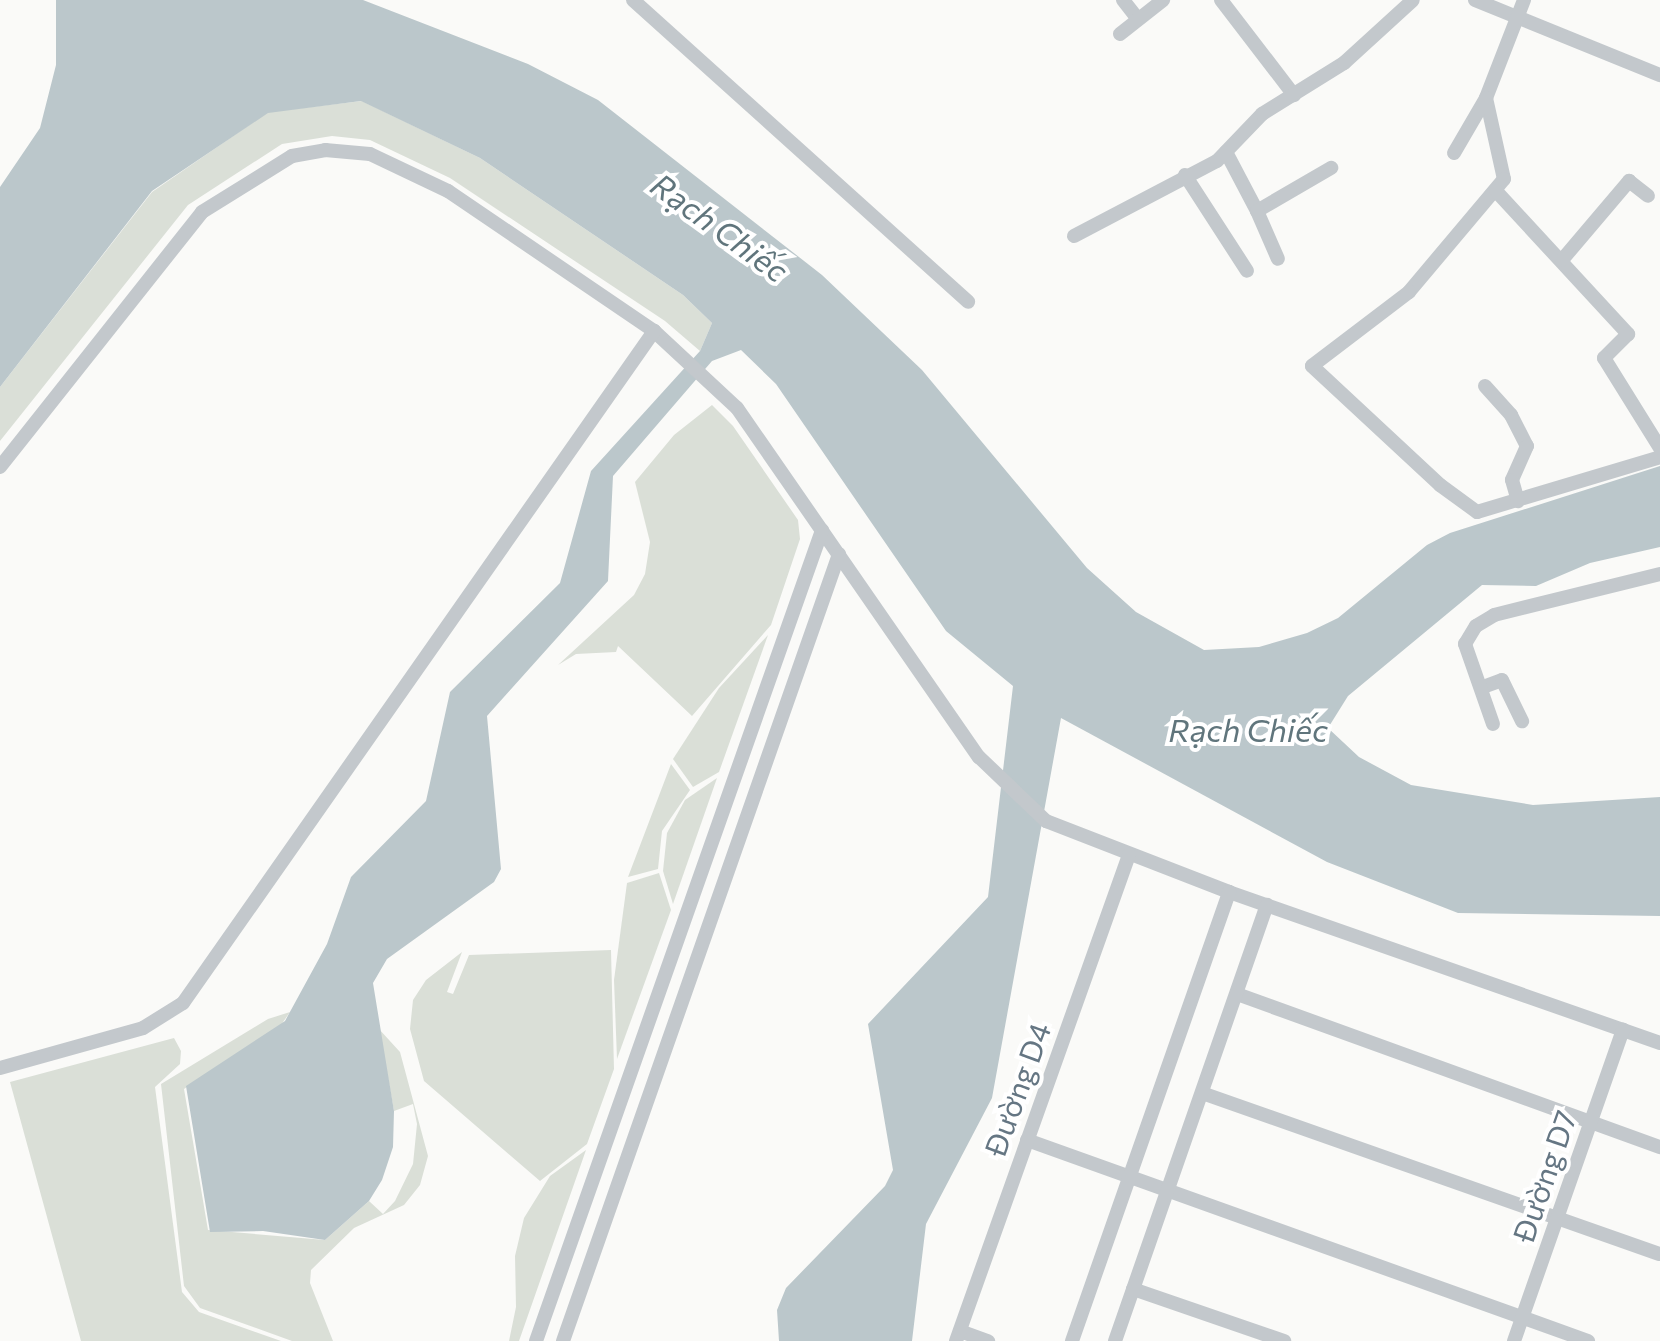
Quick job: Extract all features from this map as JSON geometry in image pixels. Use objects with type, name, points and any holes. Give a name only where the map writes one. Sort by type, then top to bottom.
[{"type":"street","points":[[633,0],[968,302]]},
{"type":"street","points":[[1123,0],[1138,19]]},
{"type":"street","points":[[1120,34],[1163,0]]},
{"type":"street","points":[[1221,0],[1294,95]]},
{"type":"street","points":[[1074,236],[1226,152],[1262,114],[1344,63],[1413,0]]},
{"type":"street","points":[[1475,0],[1660,75]]},
{"type":"street","points":[[1454,153],[1486,98],[1524,0]]},
{"type":"street","points":[[1486,98],[1504,179],[1409,292],[1312,366],[1440,485],[1477,512],[1660,457]]},
{"type":"street","points":[[0,467],[202,212],[278,162],[307,152],[370,154],[448,191],[654,331],[684,356],[746,419],[996,778],[1046,821],[1229,892],[1660,1043]]},
{"type":"street","points":[[1226,152],[1278,259]]},
{"type":"street","points":[[1257,211],[1331,168]]},
{"type":"street","points":[[1185,175],[1247,271]]},
{"type":"street","points":[[1562,260],[1629,181],[1648,196]]},
{"type":"street","points":[[1496,191],[1628,334],[1604,358],[1660,448]]},
{"type":"street","points":[[0,1068],[143,1028],[164,1020],[183,1003],[654,331]]},
{"type":"street","points":[[1485,386],[1511,415],[1527,446],[1512,480],[1518,501]]},
{"type":"street","points":[[536,1341],[822,530]]},
{"type":"street","points":[[563,1341],[839,554]]},
{"type":"street","points":[[1493,724],[1483,687],[1465,644],[1484,620],[1660,574]]},
{"type":"street","points":[[1483,687],[1502,680],[1522,721]]},
{"type":"street","points":[[733,783],[755,792]]},
{"type":"street","name":"Đường D4","points":[[958,1336],[1129,855]]},
{"type":"street","points":[[1072,1341],[1229,892]]},
{"type":"street","points":[[1115,1341],[1267,905]]},
{"type":"street","points":[[1237,994],[1660,1147]]},
{"type":"street","name":"Đường D7","points":[[1514,1341],[1623,1029]]},
{"type":"street","points":[[628,1081],[651,1090]]},
{"type":"street","points":[[1202,1093],[1660,1254]]},
{"type":"street","points":[[1027,1140],[1588,1341]]},
{"type":"street","points":[[1133,1289],[1284,1341]]},
{"type":"street","points":[[958,1336],[988,1341]]},
{"type":"shaded area","points":[[362,101],[480,158],[683,295],[712,323],[700,351],[665,321],[450,178],[370,140],[332,136],[282,144],[188,205],[0,441],[0,387],[152,192],[268,112]]},
{"type":"shaded area","points":[[712,405],[733,426],[798,520],[800,539],[771,625],[692,716],[618,646],[616,652],[576,654],[558,665],[634,595],[645,574],[650,542],[635,482],[674,435]]},
{"type":"shaded area","points":[[768,635],[719,772],[693,787],[673,759],[719,688]]},
{"type":"shaded area","points":[[671,764],[690,790],[662,831],[658,869],[628,877]]},
{"type":"shaded area","points":[[717,778],[673,904],[663,871],[667,833],[685,800]]},
{"type":"shaded area","points":[[659,873],[671,910],[617,1059],[614,980],[627,883]]},
{"type":"shaded area","points":[[611,950],[614,1069],[587,1144],[540,1181],[424,1081],[410,1029],[413,1000],[426,980],[462,952],[447,992],[453,994],[469,955]]},
{"type":"shaded area","points":[[290,1012],[281,1025],[184,1089],[208,1230],[325,1240],[369,1201],[383,1214],[395,1201],[413,1164],[417,1124],[413,1104],[394,1111],[379,1029],[400,1052],[428,1156],[420,1185],[404,1205],[354,1228],[311,1270],[310,1283],[333,1341],[292,1341],[200,1308],[184,1286],[161,1084],[268,1019]]},
{"type":"shaded area","points":[[174,1038],[181,1051],[180,1064],[155,1087],[182,1292],[199,1312],[281,1341],[81,1341],[10,1082]]},
{"type":"shaded area","points":[[586,1150],[519,1341],[509,1341],[516,1307],[515,1256],[524,1218],[550,1176]]},
{"type":"water","name":"Rạch Chiếc","points":[[56,0],[363,0],[528,64],[598,100],[822,275],[922,370],[1087,568],[1136,612],[1204,650],[1259,647],[1307,633],[1338,618],[1427,545],[1450,533],[1660,466],[1660,547],[1590,563],[1536,586],[1482,585],[1348,696],[1328,728],[1359,757],[1411,785],[1533,805],[1660,797],[1660,916],[1458,913],[1327,862],[1061,718],[992,1098],[926,1224],[912,1341],[779,1341],[777,1310],[786,1288],[885,1186],[893,1170],[868,1024],[988,897],[1013,686],[946,631],[776,384],[741,350],[712,361],[613,476],[608,581],[487,716],[501,869],[494,882],[387,959],[373,983],[394,1111],[393,1147],[382,1180],[369,1201],[325,1240],[263,1231],[210,1232],[186,1086],[285,1021],[327,944],[351,877],[426,801],[450,692],[560,583],[591,471],[700,351],[712,323],[683,295],[480,158],[361,101],[268,113],[152,191],[0,387],[0,187],[40,128],[56,65]]}]
